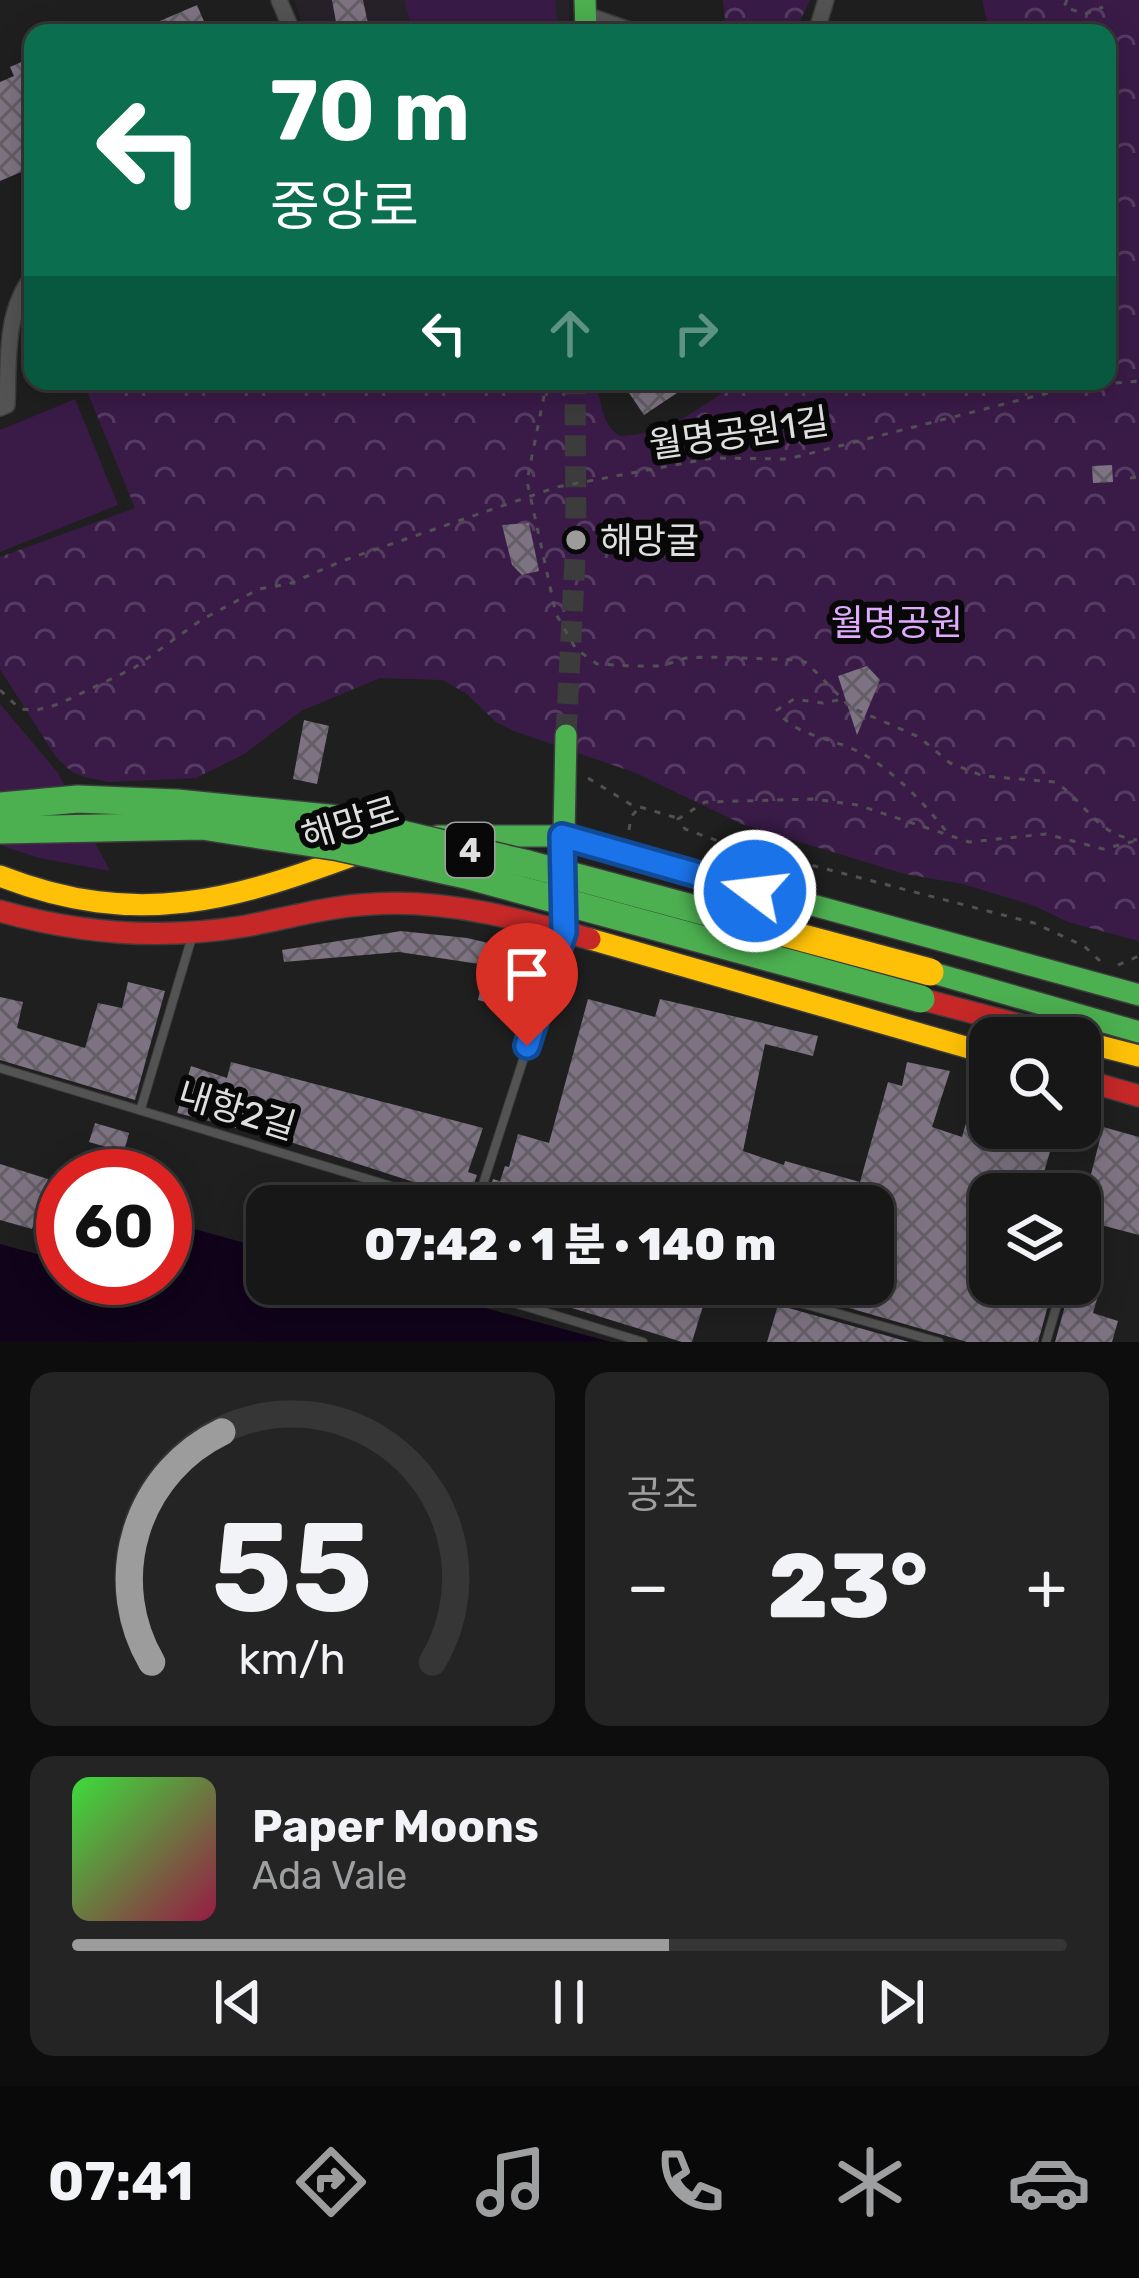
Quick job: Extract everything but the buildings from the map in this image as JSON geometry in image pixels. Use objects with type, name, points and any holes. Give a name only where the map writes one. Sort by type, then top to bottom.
[{"type":"main road","points":[[564,932],[566,735]]},
{"type":"main road","name":"4","points":[[0,806],[78,799],[177,803],[338,819],[528,864],[925,985],[1013,1017]]},
{"type":"main road","name":"4","points":[[0,830],[202,826],[339,847],[1139,1032]]},
{"type":"main road","name":"해망로","points":[[0,876],[81,901],[185,907],[285,880],[376,847],[452,833],[562,836],[1139,995]]},
{"type":"main road","points":[[677,965],[640,945],[626,928],[624,906],[635,891],[711,879]]},
{"type":"main road","name":"해망로","points":[[0,911],[48,926],[132,935],[193,934],[316,910],[388,903],[457,908],[564,932],[969,1048]]},
{"type":"main road","points":[[1101,1046],[1139,1056]]},
{"type":"main road","points":[[1101,1085],[1139,1096]]},
{"type":"street","points":[[0,408],[7,405],[6,365],[14,316],[24,295]]},
{"type":"lane","points":[[483,1185],[564,932]]},
{"type":"lane","points":[[141,1108],[193,934]]},
{"type":"lane","name":"내항2길","points":[[0,1067],[389,1185]]},
{"type":"lane","points":[[521,1305],[643,1342]]},
{"type":"lane","points":[[808,1305],[939,1342]]},
{"type":"lane","points":[[1046,1342],[1057,1305]]},
{"type":"path","points":[[1066,0],[1064,7],[1085,14],[1103,7]]},
{"type":"path","points":[[545,390],[526,470],[556,614],[576,649],[597,664],[662,666],[686,658],[790,658],[807,663],[850,707],[919,736],[950,763],[1003,778],[1055,782],[1096,824],[1123,838],[1139,840]]},
{"type":"path","name":"월명공원1길","points":[[0,690],[20,709],[59,704],[134,668],[202,620],[259,589],[289,584],[557,487],[712,458],[788,458],[1060,390]]},
{"type":"path","points":[[1130,478],[1139,477]]},
{"type":"path","points":[[839,699],[823,703],[794,699],[777,710],[801,730],[847,746],[877,763],[948,834]]},
{"type":"path","points":[[563,775],[593,780],[639,808],[678,819],[685,829],[718,841],[1034,923],[1084,946],[1108,967],[1139,956]]},
{"type":"path","points":[[678,819],[705,802],[812,799],[859,805],[969,842],[1046,834],[1103,849],[1139,840]]},
{"type":"path","points":[[629,830],[639,808]]},
{"type":"shaded area","points":[[294,0],[569,0],[569,24],[303,24]]},
{"type":"shaded area","points":[[192,1228],[246,1243],[246,1305],[474,1305],[611,1342],[0,1342],[0,1244],[36,1254],[36,1305],[192,1305]]},
{"type":"green space","points":[[404,0],[555,0],[557,24],[411,24]]},
{"type":"green space","points":[[723,0],[810,0],[798,24],[725,24]]},
{"type":"green space","name":"월명공원","points":[[982,0],[1139,0],[1139,941],[1068,922],[1035,906],[963,884],[905,874],[744,825],[636,773],[514,731],[443,680],[380,678],[301,711],[244,754],[196,778],[109,782],[72,772],[56,757],[0,669],[0,557],[135,508],[87,390],[596,390],[608,424],[620,436],[669,425],[726,390],[1116,390],[1116,24],[988,24]]},
{"type":"green space","points":[[75,399],[118,505],[0,552],[0,430]]},
{"type":"green space","points":[[0,704],[58,773],[110,871],[39,858],[0,845]]},
{"type":"tunnel","points":[[566,735],[576,540],[575,390]]},
{"type":"traffic: fast","points":[[585,0],[586,24]]},
{"type":"traffic: fast","points":[[563,885],[566,735]]},
{"type":"traffic: fast","points":[[0,806],[78,799],[177,803],[338,819],[781,932]]},
{"type":"traffic: fast","points":[[0,830],[202,826],[339,847],[466,875],[921,999]]},
{"type":"traffic: fast","points":[[437,836],[562,836],[1139,995]]},
{"type":"traffic: fast","points":[[930,972],[1139,1032]]},
{"type":"traffic: slow","points":[[0,876],[97,902],[186,902],[274,883],[368,850]]},
{"type":"traffic: slow","points":[[781,932],[930,972]]},
{"type":"traffic: slow","points":[[590,939],[969,1048]]},
{"type":"traffic: slow","points":[[1101,1046],[1139,1056]]},
{"type":"traffic: jam","points":[[0,911],[92,930],[153,933],[215,930],[357,905],[400,903],[510,918],[590,939]]},
{"type":"traffic: jam","points":[[921,999],[990,1017]]},
{"type":"traffic: jam","points":[[1101,1085],[1139,1096]]},
{"type":"place","name":"해망굴","points":[[576,540]]},
{"type":"route","points":[[527,1046],[564,932],[562,836],[755,891]]}]
